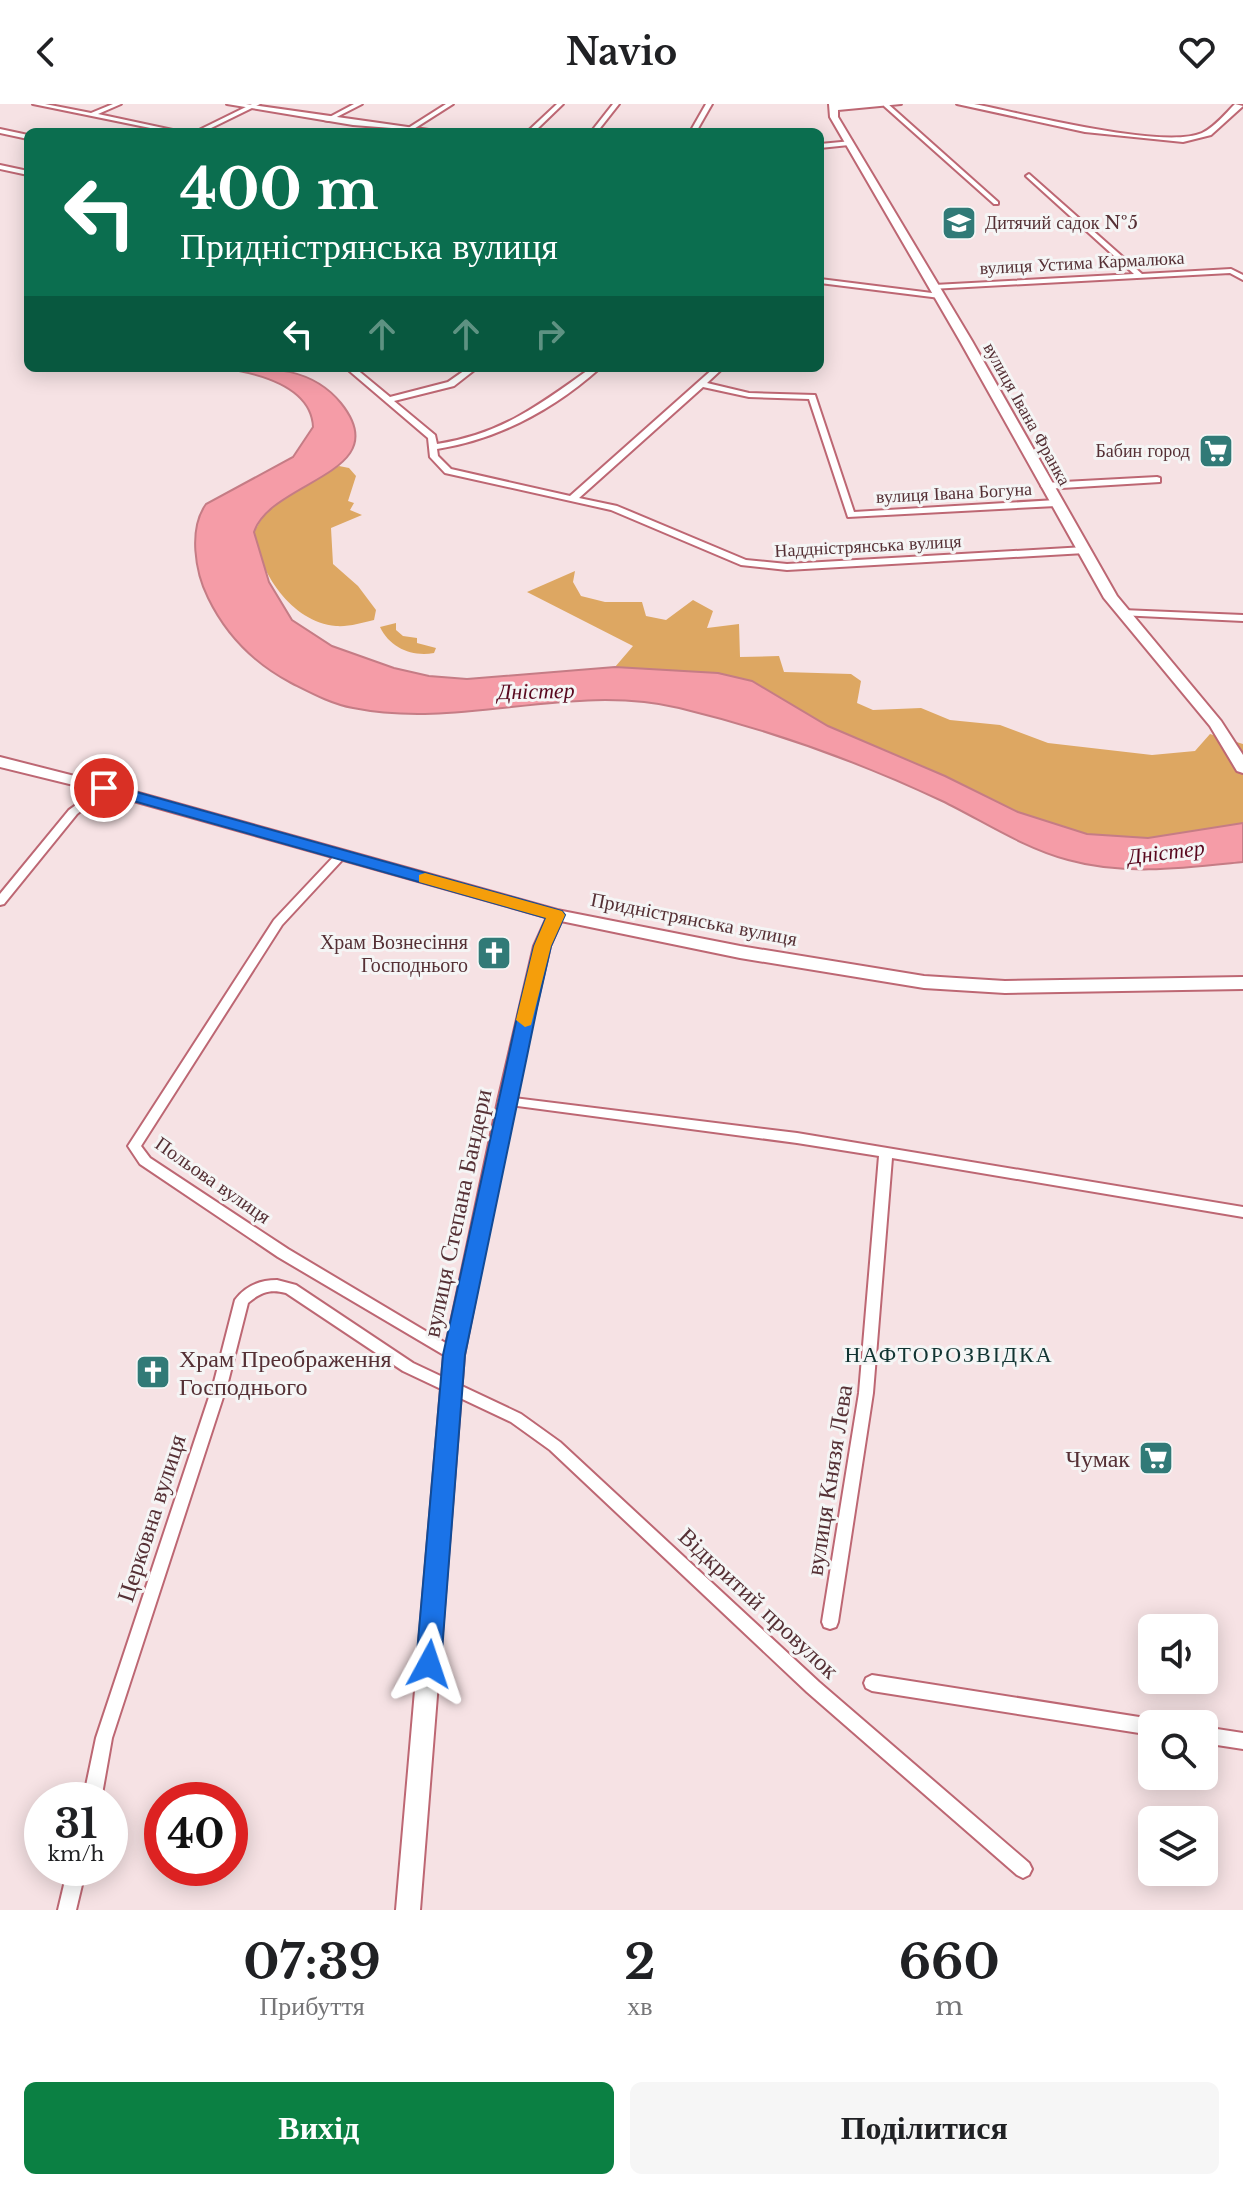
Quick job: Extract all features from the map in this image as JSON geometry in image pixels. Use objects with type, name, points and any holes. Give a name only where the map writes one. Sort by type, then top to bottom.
[{"type":"main road","points":[[833,106],[897,104]]},
{"type":"main road","points":[[961,104],[1136,136],[1179,140],[1207,134],[1240,104]]},
{"type":"main road","name":"вулиця Івана Франка","points":[[833,106],[849,143],[937,291],[1045,486],[1122,613],[1216,724],[1243,768]]},
{"type":"main road","name":"Придністрянська вулиця","points":[[0,762],[104,788],[556,915],[740,952],[924,982],[1065,987],[1243,983]]},
{"type":"street","points":[[36,104],[159,128]]},
{"type":"street","points":[[92,115],[118,104]]},
{"type":"street","points":[[231,104],[385,128]]},
{"type":"street","points":[[327,120],[359,104]]},
{"type":"street","points":[[412,128],[450,104]]},
{"type":"street","points":[[534,128],[560,104]]},
{"type":"street","points":[[597,128],[616,104]]},
{"type":"street","points":[[695,128],[709,104]]},
{"type":"street","points":[[886,105],[996,203]]},
{"type":"street","points":[[206,128],[253,106]]},
{"type":"street","points":[[0,131],[24,136]]},
{"type":"street","points":[[824,146],[849,143]]},
{"type":"street","points":[[0,167],[24,172]]},
{"type":"street","points":[[1029,176],[1140,276]]},
{"type":"street","name":"вулиця Устима Кармалюка","points":[[824,281],[937,291],[1231,271],[1243,278]]},
{"type":"street","points":[[824,286],[830,281]]},
{"type":"street","name":"Наддністрянська вулиця","points":[[355,372],[432,437],[434,452],[448,471],[636,515],[756,566],[787,567],[1085,550]]},
{"type":"street","points":[[388,400],[451,384],[468,372]]},
{"type":"street","points":[[434,452],[473,442],[517,425],[590,372]]},
{"type":"street","points":[[573,498],[714,372]]},
{"type":"street","name":"вулиця Івана Богуна","points":[[701,384],[749,395],[812,397],[851,515],[1056,503]]},
{"type":"street","points":[[1045,486],[1157,480]]},
{"type":"street","points":[[1122,613],[1243,618]]},
{"type":"street","points":[[0,901],[73,812],[104,788]]},
{"type":"street","name":"Польова вулиця","points":[[341,855],[278,923],[134,1146],[145,1161],[270,1244],[454,1355]]},
{"type":"street","name":"вулиця Степана Бандери","points":[[408,1910],[454,1355],[506,1101],[542,946],[556,915]]},
{"type":"street","points":[[506,1101],[797,1138],[1243,1212]]},
{"type":"street","name":"вулиця Князя Лева","points":[[830,1622],[866,1393],[886,1154]]},
{"type":"street","name":"Церковна вулиця","points":[[95,1782],[104,1738],[221,1382],[242,1300],[265,1285],[291,1289],[408,1367],[452,1387]]},
{"type":"street","name":"Відкритий провулок","points":[[452,1387],[516,1418],[555,1446],[813,1687],[1023,1869]]},
{"type":"street","points":[[872,1683],[1138,1725]]},
{"type":"street","points":[[1218,1737],[1243,1741]]},
{"type":"street","points":[[67,1910],[73,1886]]},
{"type":"shaded area","points":[[339,466],[349,468],[356,476],[348,501],[354,503],[350,510],[362,515],[331,528],[333,564],[358,586],[376,610],[374,620],[336,626],[305,615],[280,592],[263,563],[254,532],[268,508]]},
{"type":"shaded area","points":[[575,571],[573,582],[581,596],[605,602],[642,602],[646,616],[666,620],[693,600],[713,611],[707,628],[739,624],[740,657],[779,656],[784,672],[851,674],[861,681],[857,703],[873,710],[921,708],[950,720],[1000,725],[1048,743],[1152,755],[1195,751],[1210,734],[1243,744],[1243,823],[1148,838],[1087,834],[1018,812],[945,776],[828,726],[752,681],[718,673],[615,667],[633,646],[527,592]]},
{"type":"shaded area","points":[[396,623],[396,630],[403,636],[417,638],[417,643],[436,648],[434,653],[418,654],[396,646],[380,627]]},
{"type":"water","name":"Дністер","points":[[241,372],[290,372],[316,382],[341,403],[354,427],[354,446],[343,461],[265,514],[254,532],[269,582],[292,620],[332,646],[394,668],[429,676],[467,679],[615,667],[718,673],[752,681],[828,726],[945,776],[1018,812],[1087,834],[1148,838],[1243,823],[1243,862],[1133,869],[1068,860],[1035,849],[942,801],[845,760],[747,726],[679,708],[638,701],[598,700],[434,714],[394,713],[353,708],[314,694],[254,658],[233,636],[208,598],[197,563],[195,538],[200,514],[206,504],[293,457],[313,427],[303,401],[280,384]]},
{"type":"slow traffic","points":[[425,879],[556,915],[542,946],[525,1020]]},
{"type":"place","name":"Дитячий садок №5","points":[[959,223]]},
{"type":"place","name":"Бабин город","points":[[1216,451]]},
{"type":"place","name":"Храм Вознесіння Господнього","points":[[494,953]]},
{"type":"place","name":"Храм Преображення Господнього","points":[[153,1372]]},
{"type":"place","name":"Чумак","points":[[1156,1458]]},
{"type":"district","name":"НАФТОРОЗВІДКА","points":[[949,1354]]},
{"type":"route","points":[[104,788],[556,915],[542,946],[506,1101],[454,1355],[429,1664]]}]
